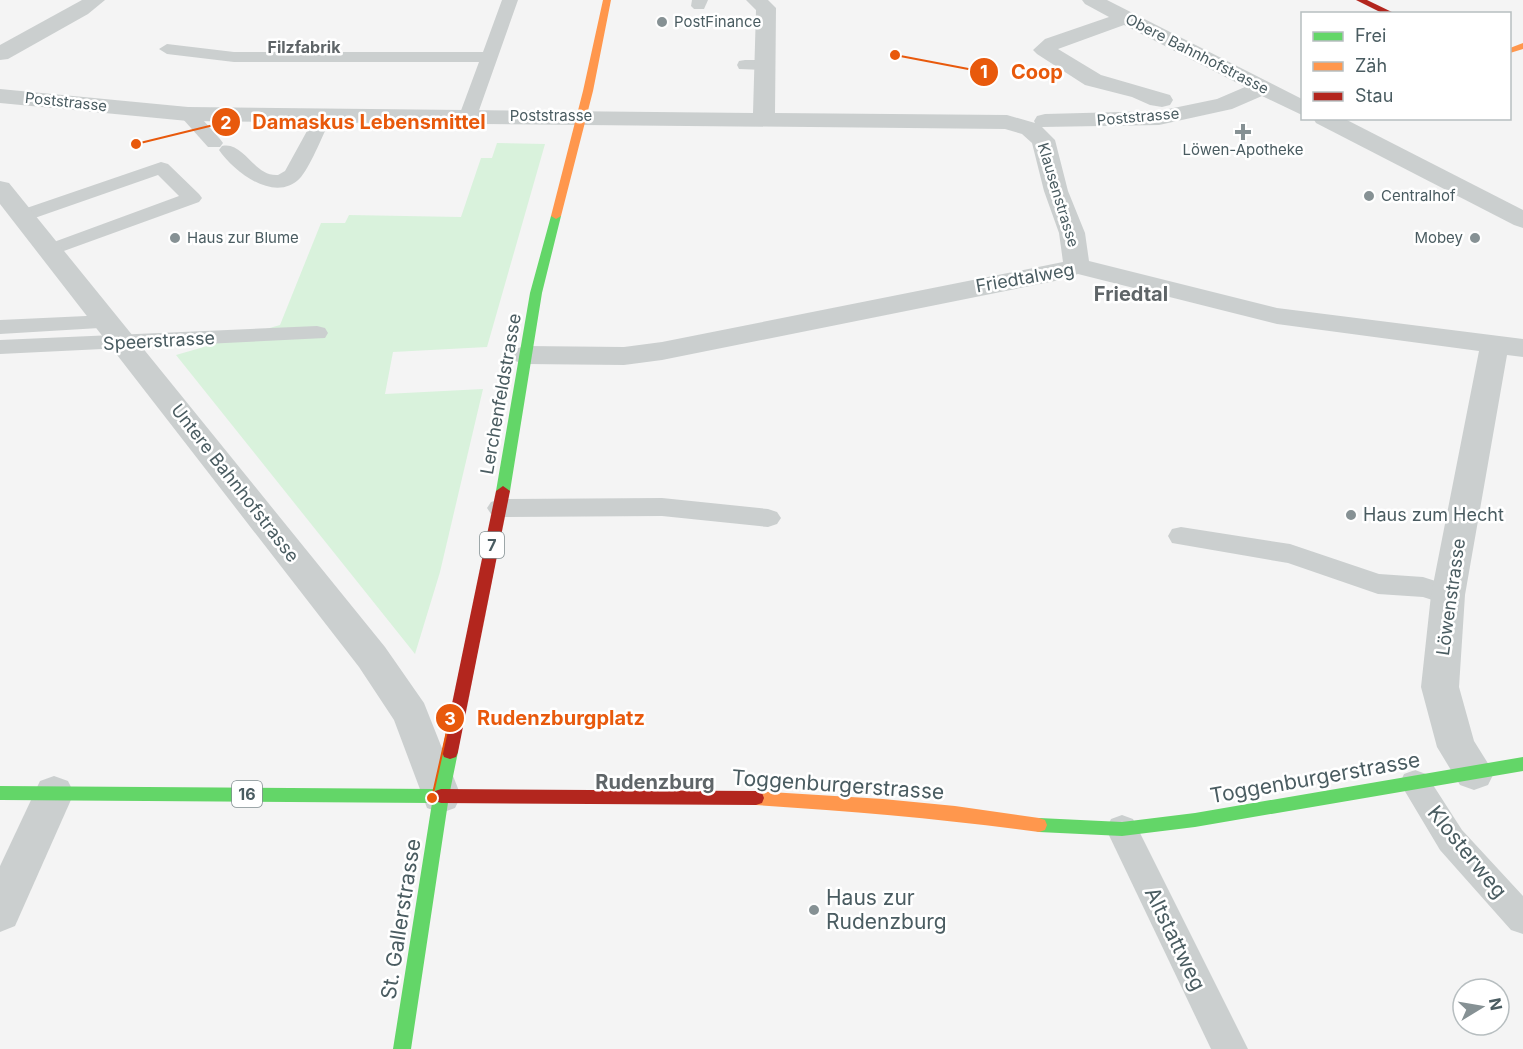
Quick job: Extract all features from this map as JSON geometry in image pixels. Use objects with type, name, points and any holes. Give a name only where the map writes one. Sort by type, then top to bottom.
[{"type":"main road","name":"Lerchenfeldstrasse","points":[[441,796],[500,508],[536,293],[581,117],[607,0]]},
{"type":"main road","points":[[1360,0],[1387,12]]},
{"type":"main road","name":"Toggenburgerstrasse","points":[[0,793],[752,798],[903,808],[1036,825],[1122,829],[1195,820],[1523,764]]},
{"type":"main road","name":"St. Gallerstrasse","points":[[402,1049],[441,796]]},
{"type":"street","points":[[0,54],[95,0]]},
{"type":"street","points":[[756,0],[766,8],[755,65],[764,118]]},
{"type":"street","points":[[1116,7],[1052,43],[1044,50],[1087,102],[1140,93],[1157,105]]},
{"type":"street","name":"Obere Bahnhofstrasse","points":[[1116,7],[1301,107]]},
{"type":"street","name":"Poststrasse","points":[[0,96],[188,114],[764,118],[995,121],[1038,125],[1087,102],[1157,105],[1200,110],[1224,104],[1263,87]]},
{"type":"street","points":[[1341,121],[1523,220]]},
{"type":"street","name":"Klausenstrasse","points":[[1038,125],[1056,191],[1072,233],[1077,266]]},
{"type":"street","name":"Untere Bahnhofstrasse","points":[[0,188],[372,657],[411,714],[441,796]]},
{"type":"street","name":"Friedtalweg","points":[[525,355],[624,356],[662,351],[776,327],[823,321],[993,287],[1077,266],[1277,316],[1509,347]]},
{"type":"street","name":"Löwenstrasse","points":[[1474,773],[1456,747],[1440,687],[1448,595],[1509,347]]},
{"type":"street","points":[[0,912],[54,793]]},
{"type":"lane","points":[[468,116],[510,0]]},
{"type":"lane","points":[[167,49],[234,57],[490,57]]},
{"type":"lane","points":[[188,114],[221,147],[255,176],[272,181],[286,180],[293,174],[324,115]]},
{"type":"lane","points":[[22,216],[161,168],[192,198],[50,250]]},
{"type":"lane","points":[[0,327],[116,332]]},
{"type":"lane","name":"Speerstrasse","points":[[0,347],[116,332],[317,333]]},
{"type":"lane","points":[[500,508],[662,507],[768,518]]},
{"type":"lane","points":[[1181,536],[1290,554],[1378,584],[1423,587],[1448,595]]},
{"type":"lane","name":"Klosterweg","points":[[1415,783],[1451,840],[1523,919]]},
{"type":"lane","name":"Altstattweg","points":[[1122,829],[1230,1049]]},
{"type":"green space","points":[[497,143],[545,144],[487,347],[393,352],[385,394],[483,389],[440,572],[415,654],[176,355],[280,325],[321,223],[345,223],[349,215],[461,217],[481,158],[492,158]]},
{"type":"traffic: fast","points":[[503,491],[536,293],[556,216]]},
{"type":"traffic: fast","points":[[402,1049],[441,796],[450,752]]},
{"type":"traffic: fast","points":[[1039,825],[1122,829],[1195,820],[1523,764]]},
{"type":"traffic: fast","points":[[0,793],[441,796]]},
{"type":"traffic: slow","points":[[556,216],[588,91],[607,0]]},
{"type":"traffic: slow","points":[[1511,51],[1523,46]]},
{"type":"traffic: slow","points":[[756,798],[883,806],[1039,825]]},
{"type":"traffic: jam","points":[[1360,0],[1387,12]]},
{"type":"traffic: jam","points":[[450,752],[503,491]]},
{"type":"traffic: jam","points":[[441,796],[756,798]]},
{"type":"place","name":"PostFinance","points":[[662,22]]},
{"type":"place","name":"Coop","points":[[895,55]]},
{"type":"place","name":"Löwen-Apotheke","points":[[1243,132]]},
{"type":"place","name":"Damaskus Lebensmittel","points":[[136,144]]},
{"type":"place","name":"Centralhof","points":[[1369,196]]},
{"type":"place","name":"Haus zur Blume","points":[[175,238]]},
{"type":"place","name":"Mobey","points":[[1475,238]]},
{"type":"place","name":"Haus zum Hecht","points":[[1351,515]]},
{"type":"place","name":"Rudenzburgplatz","points":[[432,798]]},
{"type":"place","name":"Haus zur Rudenzburg","points":[[814,910]]},
{"type":"district","name":"Filzfabrik","points":[[304,47]]},
{"type":"district","name":"Friedtal","points":[[1131,294]]},
{"type":"district","name":"Rudenzburg","points":[[655,782]]}]
